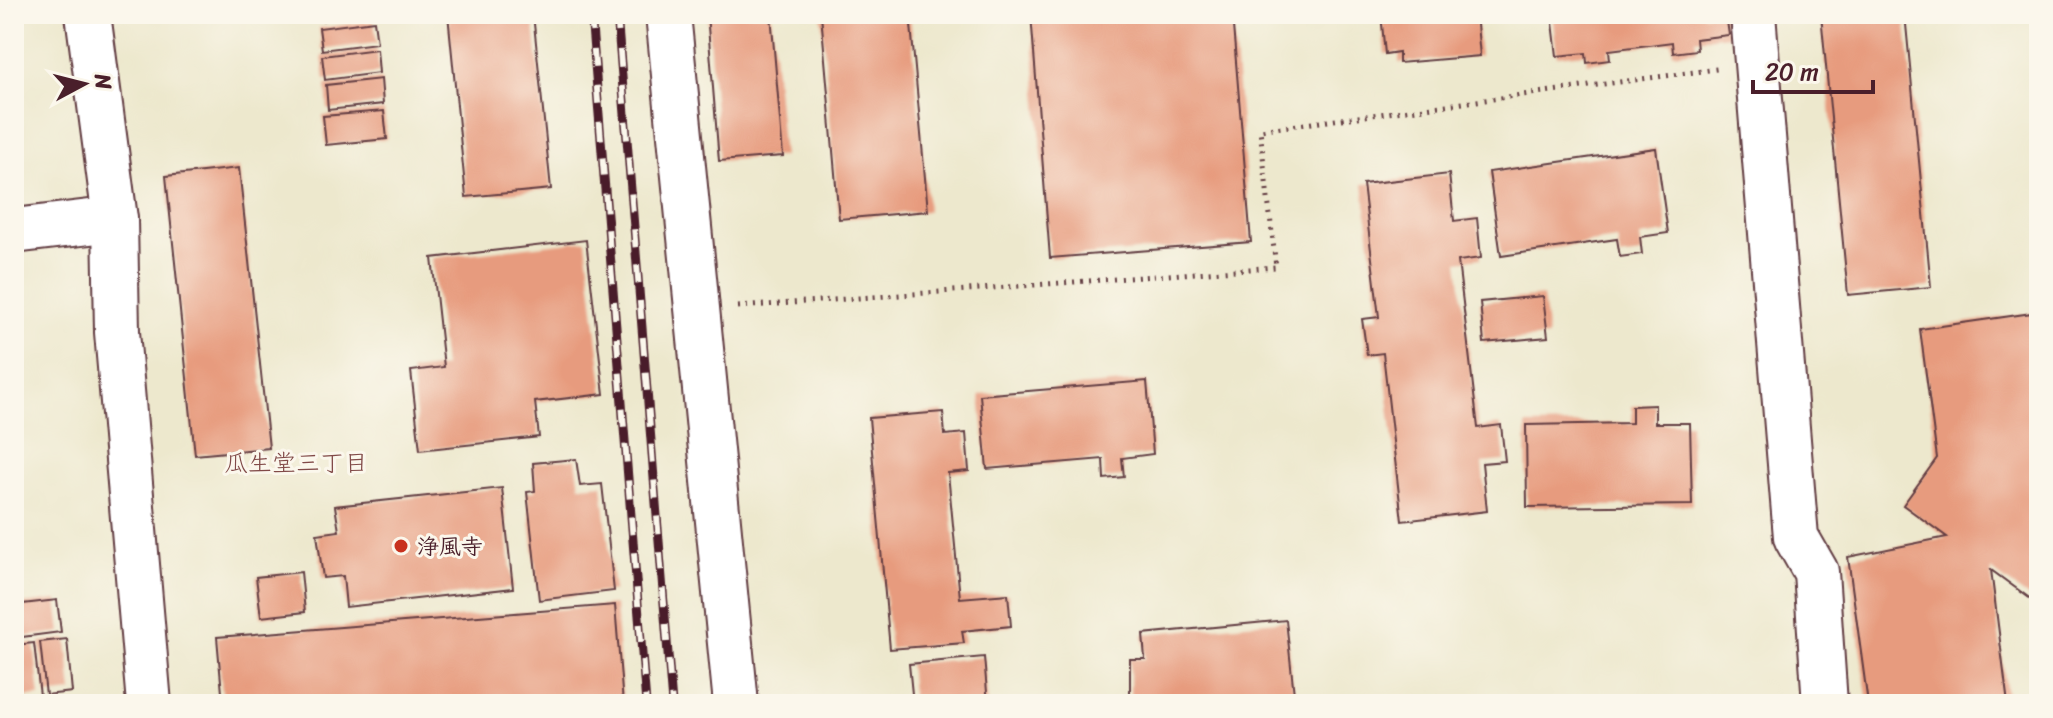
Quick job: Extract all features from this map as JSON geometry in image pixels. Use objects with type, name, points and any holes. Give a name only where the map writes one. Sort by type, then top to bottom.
[{"type":"street","points":[[88,14],[90,49],[115,219],[117,332],[149,704]]},
{"type":"street","points":[[668,14],[736,704]]},
{"type":"street","points":[[1753,14],[1796,537],[1816,572],[1825,704]]},
{"type":"street","points":[[14,231],[115,219]]},
{"type":"path","points":[[738,307],[1276,267],[1260,130],[1757,64]]},
{"type":"building","points":[[318,14],[356,14],[356,16],[319,21]]},
{"type":"building","points":[[448,14],[533,14],[551,189],[466,197]]},
{"type":"building","points":[[707,14],[771,14],[783,156],[719,161]]},
{"type":"building","points":[[821,14],[910,14],[928,211],[839,219]]},
{"type":"building","points":[[1031,14],[1232,14],[1251,242],[1050,258]]},
{"type":"building","points":[[1381,14],[1476,14],[1480,56],[1399,63],[1399,52],[1385,54]]},
{"type":"building","points":[[1552,14],[1726,14],[1729,35],[1696,39],[1697,50],[1673,53],[1672,42],[1609,50],[1610,60],[1587,63],[1586,53],[1557,56]]},
{"type":"building","points":[[1821,14],[1905,14],[1931,287],[1848,295]]},
{"type":"building","points":[[374,21],[377,43],[322,50],[319,28]]},
{"type":"building","points":[[377,49],[379,73],[325,80],[322,56]]},
{"type":"building","points":[[381,79],[383,104],[328,110],[326,85]]},
{"type":"building","points":[[384,111],[387,139],[326,145],[323,116]]},
{"type":"building","points":[[1656,148],[1668,233],[1640,237],[1642,254],[1620,257],[1617,239],[1501,256],[1489,172]]},
{"type":"building","points":[[239,168],[269,448],[195,455],[166,176]]},
{"type":"building","points":[[1449,174],[1454,221],[1477,218],[1481,258],[1458,261],[1478,428],[1501,425],[1505,461],[1482,463],[1487,511],[1402,521],[1383,353],[1367,355],[1362,319],[1379,317],[1363,184]]},
{"type":"building","points":[[586,240],[604,394],[535,402],[539,437],[420,450],[411,371],[444,367],[432,258]]},
{"type":"building","points":[[1543,296],[1548,337],[1484,343],[1480,302]]},
{"type":"building","points":[[2039,312],[2039,605],[1991,570],[2008,704],[1868,704],[1848,557],[1947,537],[1903,505],[1937,458],[1920,329]]},
{"type":"building","points":[[1147,381],[1153,454],[1122,458],[1124,477],[1104,479],[1103,459],[987,469],[980,395]]},
{"type":"building","points":[[1655,405],[1655,423],[1690,423],[1692,505],[1527,507],[1526,425],[1632,423],[1632,406]]},
{"type":"building","points":[[943,412],[945,435],[966,433],[969,471],[948,473],[960,598],[1008,594],[1011,626],[962,631],[964,643],[890,649],[869,418]]},
{"type":"building","points":[[576,459],[580,486],[602,484],[614,591],[539,600],[527,492],[535,491],[533,463]]},
{"type":"building","points":[[502,488],[513,588],[346,607],[343,576],[323,578],[317,534],[339,531],[335,506]]},
{"type":"building","points":[[301,572],[305,612],[261,617],[256,577]]},
{"type":"building","points":[[57,600],[61,632],[14,638],[14,605]]},
{"type":"building","points":[[615,605],[623,704],[223,704],[217,637]]},
{"type":"building","points":[[1286,620],[1295,704],[1130,704],[1130,659],[1145,659],[1143,634]]},
{"type":"building","points":[[67,639],[72,692],[46,695],[40,642]]},
{"type":"building","points":[[34,643],[40,696],[14,698],[14,645]]},
{"type":"building","points":[[984,657],[988,704],[913,704],[909,664]]},
{"type":"railway","points":[[591,14],[646,704]]},
{"type":"railway","points":[[617,14],[672,704]]},
{"type":"place","name":"浄風寺","points":[[401,546]]},
{"type":"district","name":"瓜生堂三丁目","points":[[296,463]]}]
